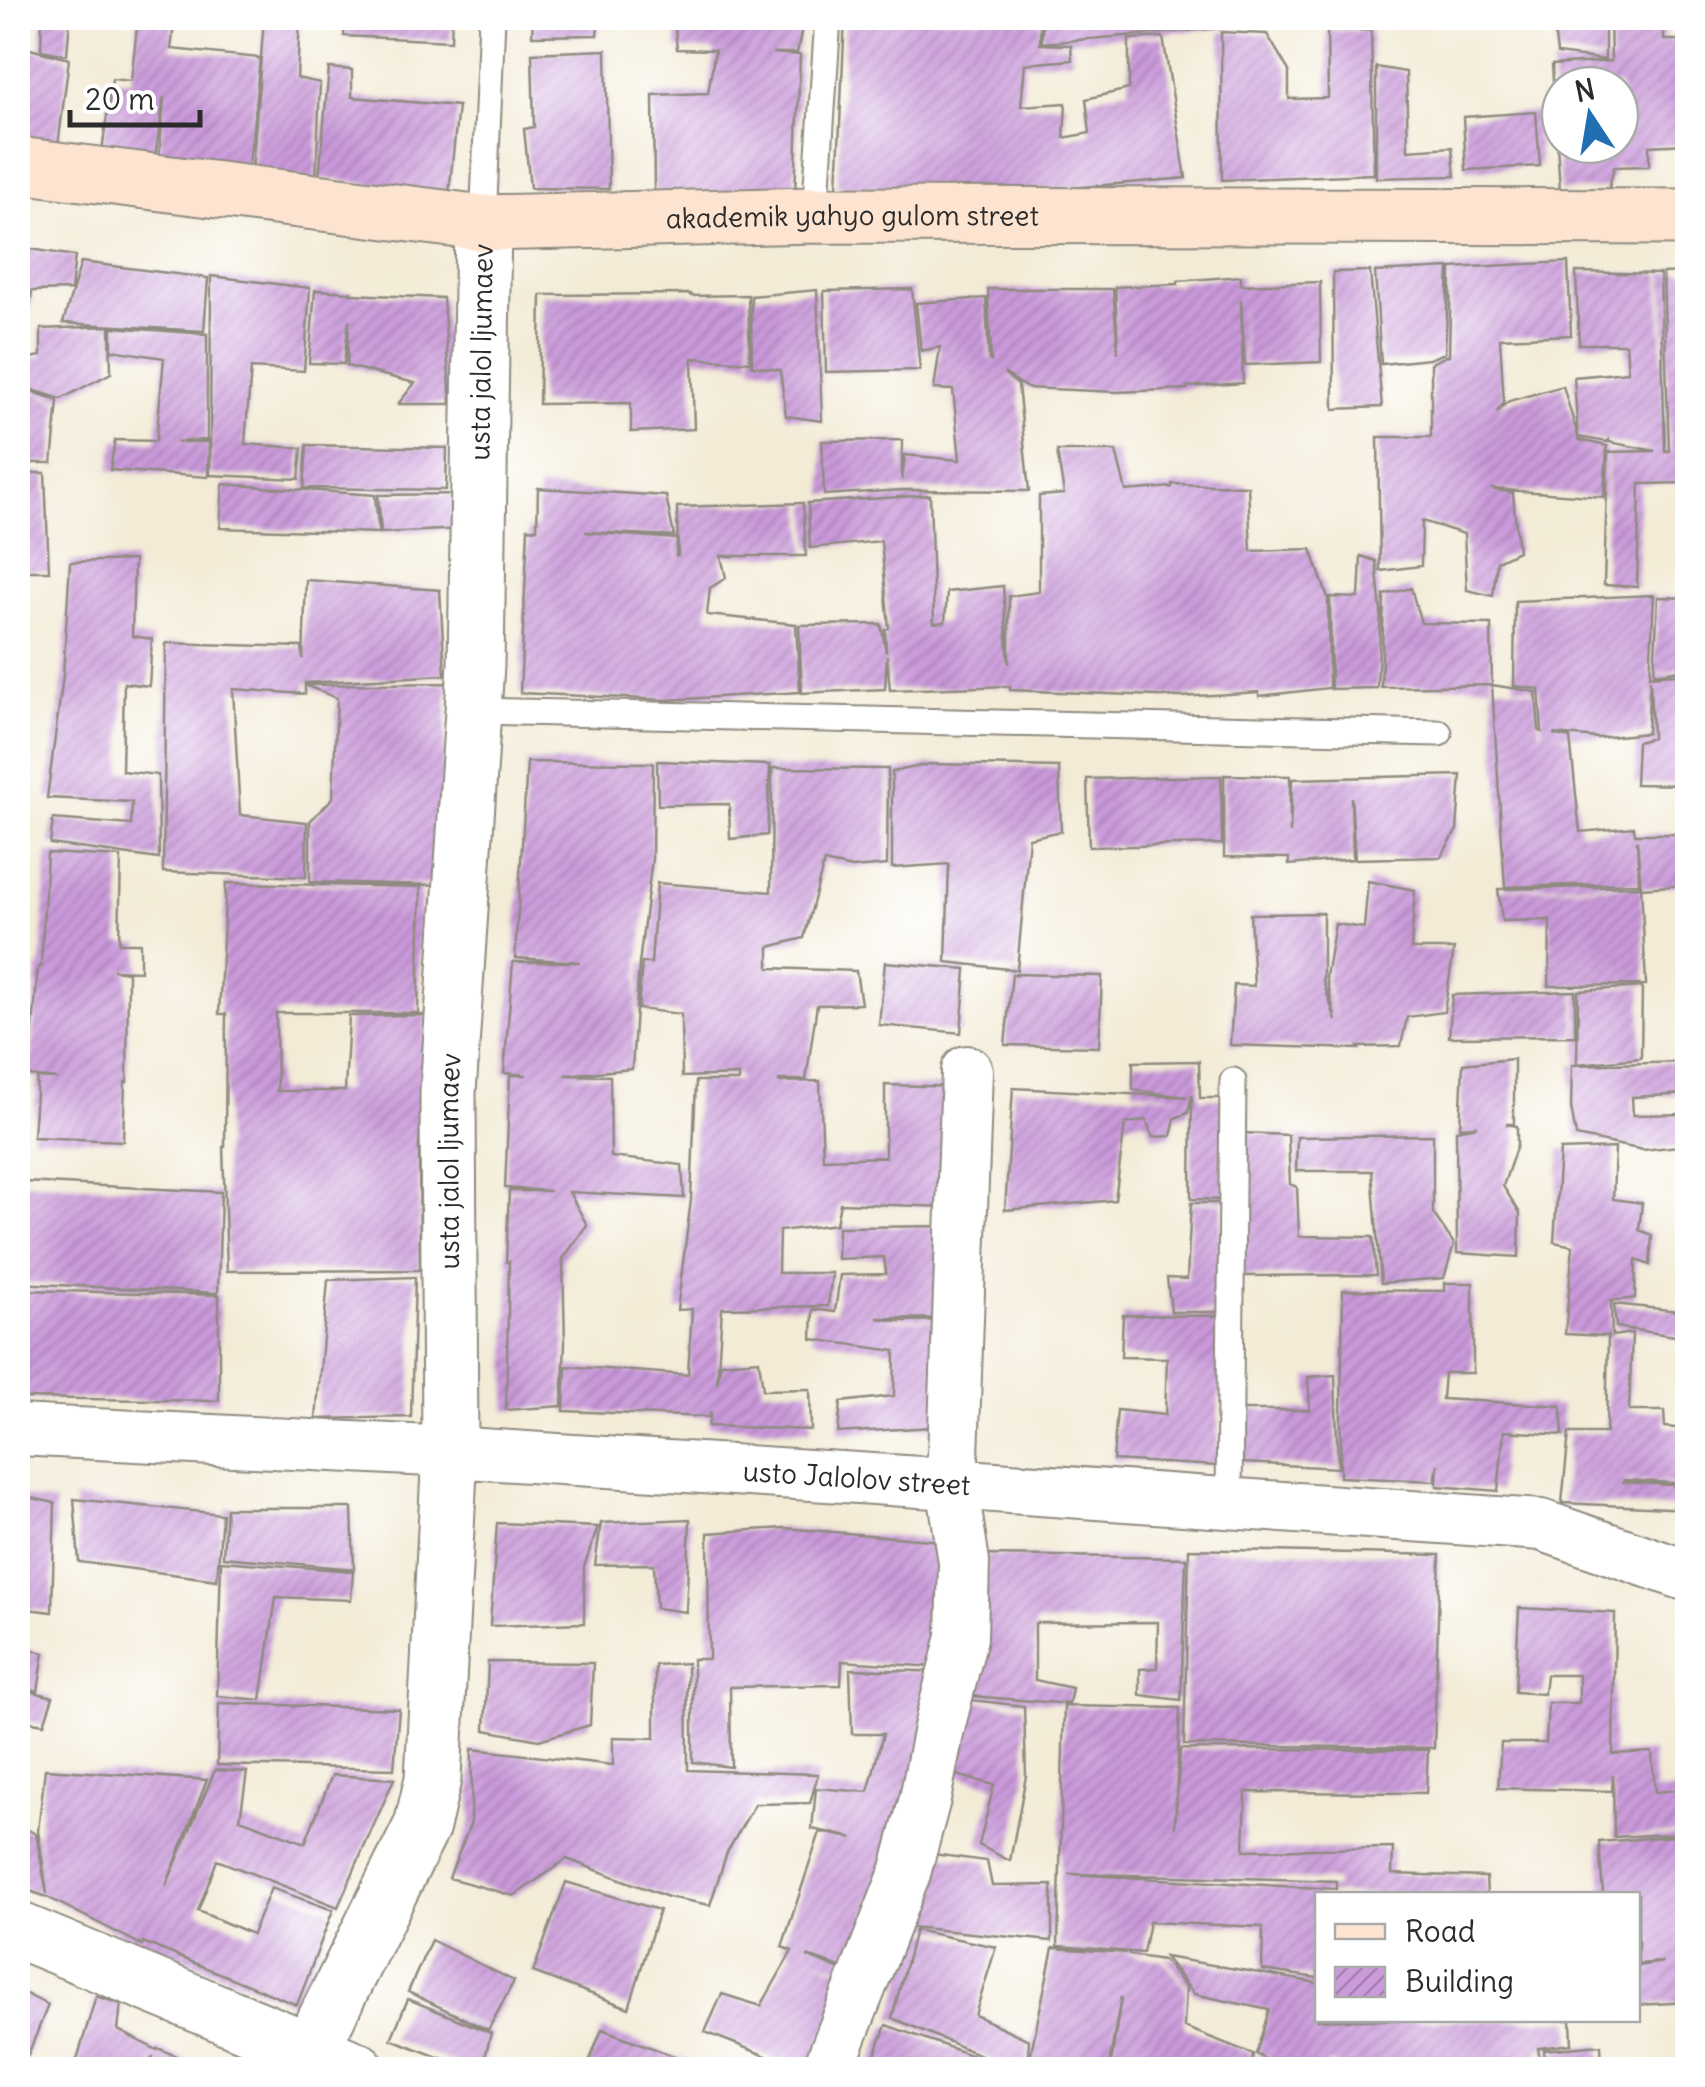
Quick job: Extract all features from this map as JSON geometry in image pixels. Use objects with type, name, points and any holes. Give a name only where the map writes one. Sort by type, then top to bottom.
[{"type":"main road","name":"akademik yahyo gulom street","points":[[18,165],[483,223],[816,216],[1688,217]]},
{"type":"street","name":"usta jalol ljumaev","points":[[323,2063],[422,1826],[434,1779],[450,1452],[448,1093],[476,665],[483,223]]},
{"type":"street","points":[[828,2070],[905,1874],[962,1637],[964,1562],[952,1484],[967,1071]]},
{"type":"street","name":"usto Jalolov street","points":[[18,1430],[450,1452],[1540,1525],[1688,1576]]},
{"type":"street","points":[[18,1930],[323,2063]]},
{"type":"lane","points":[[483,223],[492,18]]},
{"type":"lane","points":[[816,216],[828,18]]},
{"type":"lane","points":[[473,711],[1439,733]]},
{"type":"lane","points":[[1229,1503],[1233,1082]]},
{"type":"building","points":[[42,18],[70,18],[67,55],[41,50]]},
{"type":"building","points":[[138,18],[175,18],[171,49],[260,58],[249,166],[159,158],[164,97],[155,158],[102,151],[112,79],[131,81]]},
{"type":"building","points":[[264,18],[300,18],[297,78],[320,83],[316,181],[252,172]]},
{"type":"building","points":[[345,18],[452,18],[451,41],[344,36]]},
{"type":"building","points":[[533,18],[599,18],[597,35],[532,36]]},
{"type":"building","points":[[674,18],[804,18],[797,53],[772,53],[800,55],[795,196],[654,192],[653,95],[708,93],[715,50],[677,49]]},
{"type":"building","points":[[845,18],[1040,18],[1040,44],[1071,45],[1072,60],[1025,64],[1021,106],[1066,103],[1064,138],[1090,133],[1086,99],[1129,89],[1129,39],[1163,37],[1186,178],[1013,193],[837,187]]},
{"type":"building","points":[[1042,18],[1247,18],[1246,26],[1042,43]]},
{"type":"building","points":[[1294,18],[1387,18],[1387,22],[1297,25]]},
{"type":"building","points":[[1502,18],[1605,18],[1605,60],[1557,54],[1554,27]]},
{"type":"building","points":[[1610,18],[1664,18],[1664,40],[1688,40],[1688,144],[1649,146],[1649,166],[1614,167],[1609,188],[1560,191],[1558,165],[1640,165],[1640,65],[1552,65],[1611,61]]},
{"type":"building","points":[[1371,30],[1374,174],[1222,180],[1221,32],[1267,34],[1289,71],[1289,99],[1328,98],[1327,31]]},
{"type":"building","points":[[18,46],[69,59],[57,154],[18,149]]},
{"type":"building","points":[[606,50],[609,189],[530,188],[524,129],[534,127],[532,53]]},
{"type":"building","points":[[1376,67],[1406,72],[1408,150],[1452,147],[1455,176],[1376,178]]},
{"type":"building","points":[[329,68],[352,70],[352,97],[458,106],[449,194],[319,178]]},
{"type":"building","points":[[1536,112],[1540,166],[1466,170],[1463,117]]},
{"type":"building","points":[[18,247],[75,256],[71,290],[32,291],[26,338],[18,339]]},
{"type":"building","points":[[81,262],[208,278],[204,331],[63,323]]},
{"type":"building","points":[[1568,262],[1571,335],[1500,338],[1504,403],[1496,413],[1509,401],[1563,386],[1579,440],[1607,446],[1604,497],[1491,489],[1513,493],[1518,551],[1497,561],[1493,596],[1467,590],[1464,534],[1422,521],[1421,566],[1380,571],[1378,437],[1431,437],[1431,363],[1449,355],[1451,268]]},
{"type":"building","points":[[1449,268],[1445,353],[1429,359],[1381,364],[1375,272]]},
{"type":"building","points":[[1370,271],[1382,407],[1334,409],[1333,272]]},
{"type":"building","points":[[1576,272],[1660,274],[1665,451],[1669,451],[1663,273],[1688,272],[1688,483],[1640,484],[1637,587],[1604,585],[1608,452],[1655,451],[1578,437],[1574,377],[1628,372],[1626,344],[1579,344]]},
{"type":"building","points":[[211,276],[310,288],[304,371],[251,368],[245,444],[302,448],[299,479],[210,475]]},
{"type":"building","points":[[1241,276],[1241,285],[1320,282],[1321,362],[1245,365],[1241,299],[1243,383],[1118,392],[1027,388],[1004,373],[1018,385],[1029,491],[902,490],[824,495],[822,441],[902,440],[902,480],[905,455],[960,460],[953,390],[934,389],[940,347],[921,351],[916,303],[986,298],[991,361],[988,289],[1113,289],[1118,353],[1115,287]]},
{"type":"building","points":[[912,289],[920,370],[826,372],[824,291]]},
{"type":"building","points":[[315,290],[443,298],[451,404],[398,404],[415,383],[347,366],[349,320],[344,364],[309,363]]},
{"type":"building","points":[[817,290],[822,421],[786,416],[780,370],[752,366],[751,296]]},
{"type":"building","points":[[541,295],[748,295],[750,362],[692,358],[694,429],[631,432],[631,403],[539,404]]},
{"type":"building","points":[[110,326],[111,373],[61,399],[26,388],[26,359],[41,356],[41,329]]},
{"type":"building","points":[[112,327],[207,334],[207,440],[176,442],[209,442],[208,477],[110,470],[115,440],[156,441],[164,358],[112,350]]},
{"type":"building","points":[[18,386],[58,401],[52,463],[18,463]]},
{"type":"building","points":[[307,445],[447,448],[446,490],[304,488]]},
{"type":"building","points":[[1057,451],[1116,451],[1126,491],[1172,484],[1248,486],[1251,551],[1311,549],[1328,598],[1329,688],[1259,696],[1259,692],[1181,697],[1010,690],[1010,686],[890,690],[887,655],[885,689],[802,693],[799,625],[881,624],[886,652],[885,629],[889,628],[881,541],[810,548],[808,503],[930,495],[934,623],[945,622],[947,592],[1003,586],[1009,664],[1009,596],[1039,592],[1039,496],[1064,494]]},
{"type":"building","points":[[18,473],[45,473],[49,571],[18,571]]},
{"type":"building","points":[[223,484],[375,495],[379,533],[220,528]]},
{"type":"building","points":[[538,488],[666,496],[674,536],[585,532],[677,539],[676,556],[678,556],[677,507],[803,503],[806,556],[721,556],[726,578],[710,588],[707,615],[796,624],[800,692],[667,700],[520,693],[528,528],[537,529]]},
{"type":"building","points":[[462,494],[464,529],[381,533],[378,495]]},
{"type":"building","points":[[1361,556],[1376,561],[1381,612],[1377,688],[1331,689],[1330,597],[1359,598]]},
{"type":"building","points":[[134,560],[132,636],[152,639],[149,686],[124,683],[122,771],[158,775],[159,859],[50,844],[53,819],[131,825],[132,802],[47,798],[63,676],[70,562]]},
{"type":"building","points":[[306,580],[440,590],[445,675],[305,683],[305,694],[233,689],[240,815],[307,822],[306,877],[163,872],[166,643],[302,647],[303,659]]},
{"type":"building","points":[[1411,588],[1421,623],[1491,624],[1492,685],[1381,687],[1384,595]]},
{"type":"building","points":[[1654,595],[1650,676],[1688,673],[1688,785],[1635,784],[1637,742],[1652,738],[1650,679],[1647,733],[1598,738],[1553,734],[1570,738],[1580,832],[1634,827],[1635,834],[1688,834],[1688,885],[1641,888],[1637,840],[1639,883],[1505,887],[1492,685],[1536,692],[1542,732],[1539,689],[1514,686],[1515,601]]},
{"type":"building","points":[[1658,597],[1688,598],[1688,669],[1654,674]]},
{"type":"building","points":[[448,683],[438,885],[310,882],[310,821],[333,798],[337,698],[305,685]]},
{"type":"building","points":[[657,761],[770,765],[767,835],[730,839],[729,804],[658,805]]},
{"type":"building","points":[[527,762],[653,763],[652,859],[632,1069],[565,1075],[610,1076],[611,1157],[682,1165],[684,1198],[569,1192],[587,1225],[563,1259],[562,1406],[506,1410],[509,1191],[550,1191],[505,1188],[510,1075],[527,1075],[504,1073],[513,962],[580,962],[515,958]]},
{"type":"building","points":[[930,764],[1059,767],[1061,831],[1029,838],[1017,970],[946,962],[949,864],[892,868],[892,772]]},
{"type":"building","points":[[772,768],[888,769],[887,865],[852,868],[824,862],[804,938],[769,947],[769,968],[856,971],[861,1004],[817,1005],[806,1080],[779,1082],[820,1081],[823,1159],[885,1157],[885,1085],[968,1087],[974,1208],[840,1203],[836,1224],[779,1231],[778,1273],[832,1273],[828,1306],[722,1308],[717,1384],[721,1363],[759,1360],[763,1390],[810,1389],[811,1430],[708,1426],[711,1412],[708,1417],[564,1411],[566,1366],[688,1375],[692,1309],[677,1310],[691,1200],[696,1081],[739,1081],[739,1075],[682,1077],[681,1014],[638,1009],[642,963],[651,963],[657,883],[771,892]]},
{"type":"building","points":[[1224,775],[1290,776],[1290,833],[1292,779],[1461,775],[1457,830],[1441,857],[1355,859],[1351,797],[1353,859],[1289,865],[1289,858],[1224,857]]},
{"type":"building","points":[[1221,776],[1222,844],[1089,847],[1087,779]]},
{"type":"building","points":[[47,853],[121,857],[119,943],[140,943],[140,971],[113,970],[128,972],[123,1141],[33,1137],[37,1078],[57,1079],[29,1076],[41,967]]},
{"type":"building","points":[[1368,881],[1415,890],[1411,949],[1454,949],[1444,1012],[1407,1017],[1401,1046],[1359,1049],[1230,1045],[1234,985],[1254,986],[1250,914],[1323,913],[1323,981],[1336,1021],[1326,977],[1335,924],[1364,928]]},
{"type":"building","points":[[226,883],[421,887],[418,1013],[276,1013],[277,1091],[345,1091],[349,1016],[427,1015],[419,1145],[420,1270],[227,1271],[223,1147],[226,1014],[219,1014]]},
{"type":"building","points":[[1641,886],[1646,985],[1549,986],[1550,920],[1502,921],[1498,889]]},
{"type":"building","points":[[885,962],[966,969],[961,1033],[879,1025]]},
{"type":"building","points":[[1012,974],[1102,976],[1099,1047],[1005,1045]]},
{"type":"building","points":[[1642,987],[1641,1058],[1577,1064],[1578,991]]},
{"type":"building","points":[[1575,991],[1575,1036],[1449,1037],[1452,995]]},
{"type":"building","points":[[1514,1059],[1514,1124],[1506,1124],[1517,1126],[1517,1145],[1503,1186],[1520,1213],[1519,1257],[1457,1253],[1456,1130],[1477,1126],[1460,1127],[1463,1064]]},
{"type":"building","points":[[1199,1061],[1200,1098],[1225,1098],[1225,1200],[1191,1199],[1192,1094],[1188,1113],[1175,1118],[1171,1136],[1153,1137],[1146,1120],[1125,1124],[1115,1200],[1005,1210],[1013,1088],[1187,1097],[1133,1090],[1133,1062]]},
{"type":"building","points":[[1688,1062],[1688,1094],[1632,1097],[1633,1115],[1688,1114],[1688,1145],[1643,1150],[1576,1136],[1571,1107],[1572,1065]]},
{"type":"building","points":[[1242,1133],[1288,1135],[1290,1184],[1297,1187],[1299,1236],[1373,1237],[1376,1275],[1241,1276]]},
{"type":"building","points":[[1433,1135],[1433,1213],[1454,1244],[1444,1278],[1381,1283],[1372,1171],[1296,1171],[1297,1137]]},
{"type":"building","points":[[1615,1148],[1613,1199],[1642,1203],[1639,1230],[1652,1235],[1650,1265],[1636,1260],[1635,1298],[1611,1301],[1612,1336],[1632,1333],[1629,1411],[1664,1411],[1665,1427],[1688,1429],[1688,1484],[1623,1482],[1688,1486],[1688,1509],[1562,1503],[1569,1433],[1606,1433],[1608,1336],[1565,1334],[1573,1246],[1554,1242],[1560,1150]]},
{"type":"building","points":[[24,1182],[221,1192],[218,1293],[18,1283]]},
{"type":"building","points":[[1191,1203],[1222,1203],[1218,1312],[1171,1312],[1167,1278],[1187,1279]]},
{"type":"building","points":[[963,1226],[963,1319],[877,1318],[952,1320],[948,1426],[838,1433],[841,1402],[894,1396],[895,1351],[812,1339],[813,1309],[835,1312],[840,1275],[886,1274],[884,1257],[837,1259],[838,1227]]},
{"type":"building","points":[[415,1277],[411,1417],[316,1419],[328,1280]]},
{"type":"building","points":[[1445,1283],[1473,1283],[1473,1373],[1444,1373],[1442,1399],[1561,1406],[1563,1435],[1504,1431],[1498,1491],[1437,1486],[1438,1464],[1435,1481],[1340,1477],[1343,1290],[1445,1291]]},
{"type":"building","points":[[20,1290],[219,1295],[219,1401],[18,1398]]},
{"type":"building","points":[[1614,1304],[1688,1312],[1688,1338],[1616,1327]]},
{"type":"building","points":[[1123,1315],[1222,1316],[1217,1466],[1113,1460],[1117,1410],[1165,1415],[1167,1358],[1121,1357]]},
{"type":"building","points":[[1335,1375],[1338,1468],[1243,1463],[1242,1410],[1310,1410],[1308,1377]]},
{"type":"building","points":[[18,1495],[55,1503],[52,1612],[18,1608]]},
{"type":"building","points":[[74,1499],[222,1514],[217,1580],[79,1562]]},
{"type":"building","points":[[226,1508],[352,1508],[354,1569],[223,1557]]},
{"type":"building","points":[[690,1519],[686,1612],[656,1608],[654,1564],[595,1565],[601,1523]]},
{"type":"building","points":[[497,1523],[598,1527],[584,1567],[584,1623],[490,1626]]},
{"type":"building","points":[[784,1528],[942,1541],[936,1667],[842,1661],[841,1685],[730,1687],[731,1767],[693,1762],[693,1659],[709,1659],[708,1533]]},
{"type":"building","points":[[1189,1549],[1440,1555],[1434,1748],[1184,1745]]},
{"type":"building","points":[[987,1555],[1186,1558],[1181,1700],[1140,1695],[1140,1669],[1157,1668],[1158,1622],[1035,1623],[1035,1680],[1072,1688],[1069,1704],[972,1696]]},
{"type":"building","points":[[221,1561],[353,1571],[351,1600],[276,1597],[261,1700],[217,1696]]},
{"type":"building","points":[[1519,1608],[1615,1613],[1613,1754],[1652,1752],[1655,1792],[1688,1789],[1688,1833],[1614,1837],[1613,1775],[1612,1791],[1498,1788],[1501,1743],[1546,1743],[1548,1703],[1579,1703],[1579,1675],[1546,1675],[1544,1694],[1515,1692]]},
{"type":"building","points":[[18,1646],[44,1653],[38,1691],[18,1686]]},
{"type":"building","points":[[488,1662],[593,1663],[590,1725],[539,1740],[485,1730]]},
{"type":"building","points":[[687,1663],[688,1770],[818,1774],[810,1803],[755,1804],[727,1852],[710,1905],[668,1897],[567,1859],[514,1896],[449,1878],[471,1822],[472,1749],[613,1765],[613,1737],[655,1738],[655,1665]]},
{"type":"building","points":[[850,1669],[950,1672],[849,1970],[807,1956],[847,1973],[811,2070],[802,2070],[705,2032],[722,1994],[761,2006],[792,1951],[782,1947],[820,1832],[853,1838],[812,1829],[816,1788],[868,1792],[883,1734],[852,1734]]},
{"type":"building","points":[[18,1688],[53,1697],[44,1724],[26,1721],[23,1748],[18,1746]]},
{"type":"building","points":[[963,1699],[1024,1706],[1026,1776],[1010,1861],[979,1845],[994,1785],[949,1773]]},
{"type":"building","points":[[219,1703],[399,1709],[394,1769],[217,1765]]},
{"type":"building","points":[[1064,1706],[1180,1708],[1175,1828],[1180,1749],[1428,1750],[1426,1793],[1246,1792],[1244,1850],[1393,1848],[1392,1874],[1486,1877],[1487,1892],[1315,1892],[1315,1978],[1262,1970],[1263,1927],[1149,1922],[1143,1953],[1058,1946]],"holes":[[[1069,1874],[1174,1876],[1336,1881],[1336,1889]]]},
{"type":"building","points":[[45,1769],[207,1780],[166,1886],[215,1770],[247,1772],[240,1819],[305,1843],[332,1775],[394,1779],[338,1907],[217,1860],[198,1911],[252,1934],[271,1888],[333,1910],[297,2005],[143,1942],[142,1945],[47,1897],[18,1887],[18,1825],[36,1834],[47,1894],[38,1831]]},
{"type":"building","points":[[1688,1835],[1688,2002],[1640,2005],[1640,1966],[1663,1962],[1640,1964],[1640,1892],[1603,1892],[1599,1842]]},
{"type":"building","points":[[925,1853],[987,1861],[992,1886],[1052,1885],[1052,1941],[910,1927]]},
{"type":"building","points":[[566,1882],[659,1910],[629,2008],[533,1972]]},
{"type":"building","points":[[915,1930],[996,1947],[975,2015],[1029,2040],[1027,2070],[1016,2070],[892,2018]]},
{"type":"building","points":[[431,1940],[514,1981],[488,2030],[408,1992]]},
{"type":"building","points":[[1053,1948],[1129,1953],[1163,1960],[1186,1988],[1184,2027],[1253,2054],[1251,2070],[1188,2070],[1172,2065],[1169,2070],[1110,2070],[1121,1997],[1108,2070],[1033,2070],[1030,2057]]},
{"type":"building","points":[[1165,1957],[1315,1982],[1315,2022],[1571,2022],[1572,2044],[1538,2048],[1542,2070],[1349,2070],[1327,2063],[1327,2070],[1287,2070],[1276,2064],[1284,2070],[1258,2070],[1263,2058],[1256,2054],[1269,2010],[1194,1994]]},
{"type":"building","points":[[18,1990],[48,2005],[28,2055],[18,2051]]},
{"type":"building","points":[[96,1996],[121,2004],[118,2030],[208,2070],[149,2070],[153,2056],[147,2070],[74,2070]]},
{"type":"building","points":[[408,1999],[491,2033],[482,2070],[472,2070],[391,2039]]},
{"type":"building","points":[[886,2025],[985,2060],[981,2070],[870,2069]]},
{"type":"building","points":[[602,2029],[690,2062],[687,2070],[586,2070]]},
{"type":"building","points":[[1601,2045],[1602,2070],[1546,2070],[1544,2050]]}]
